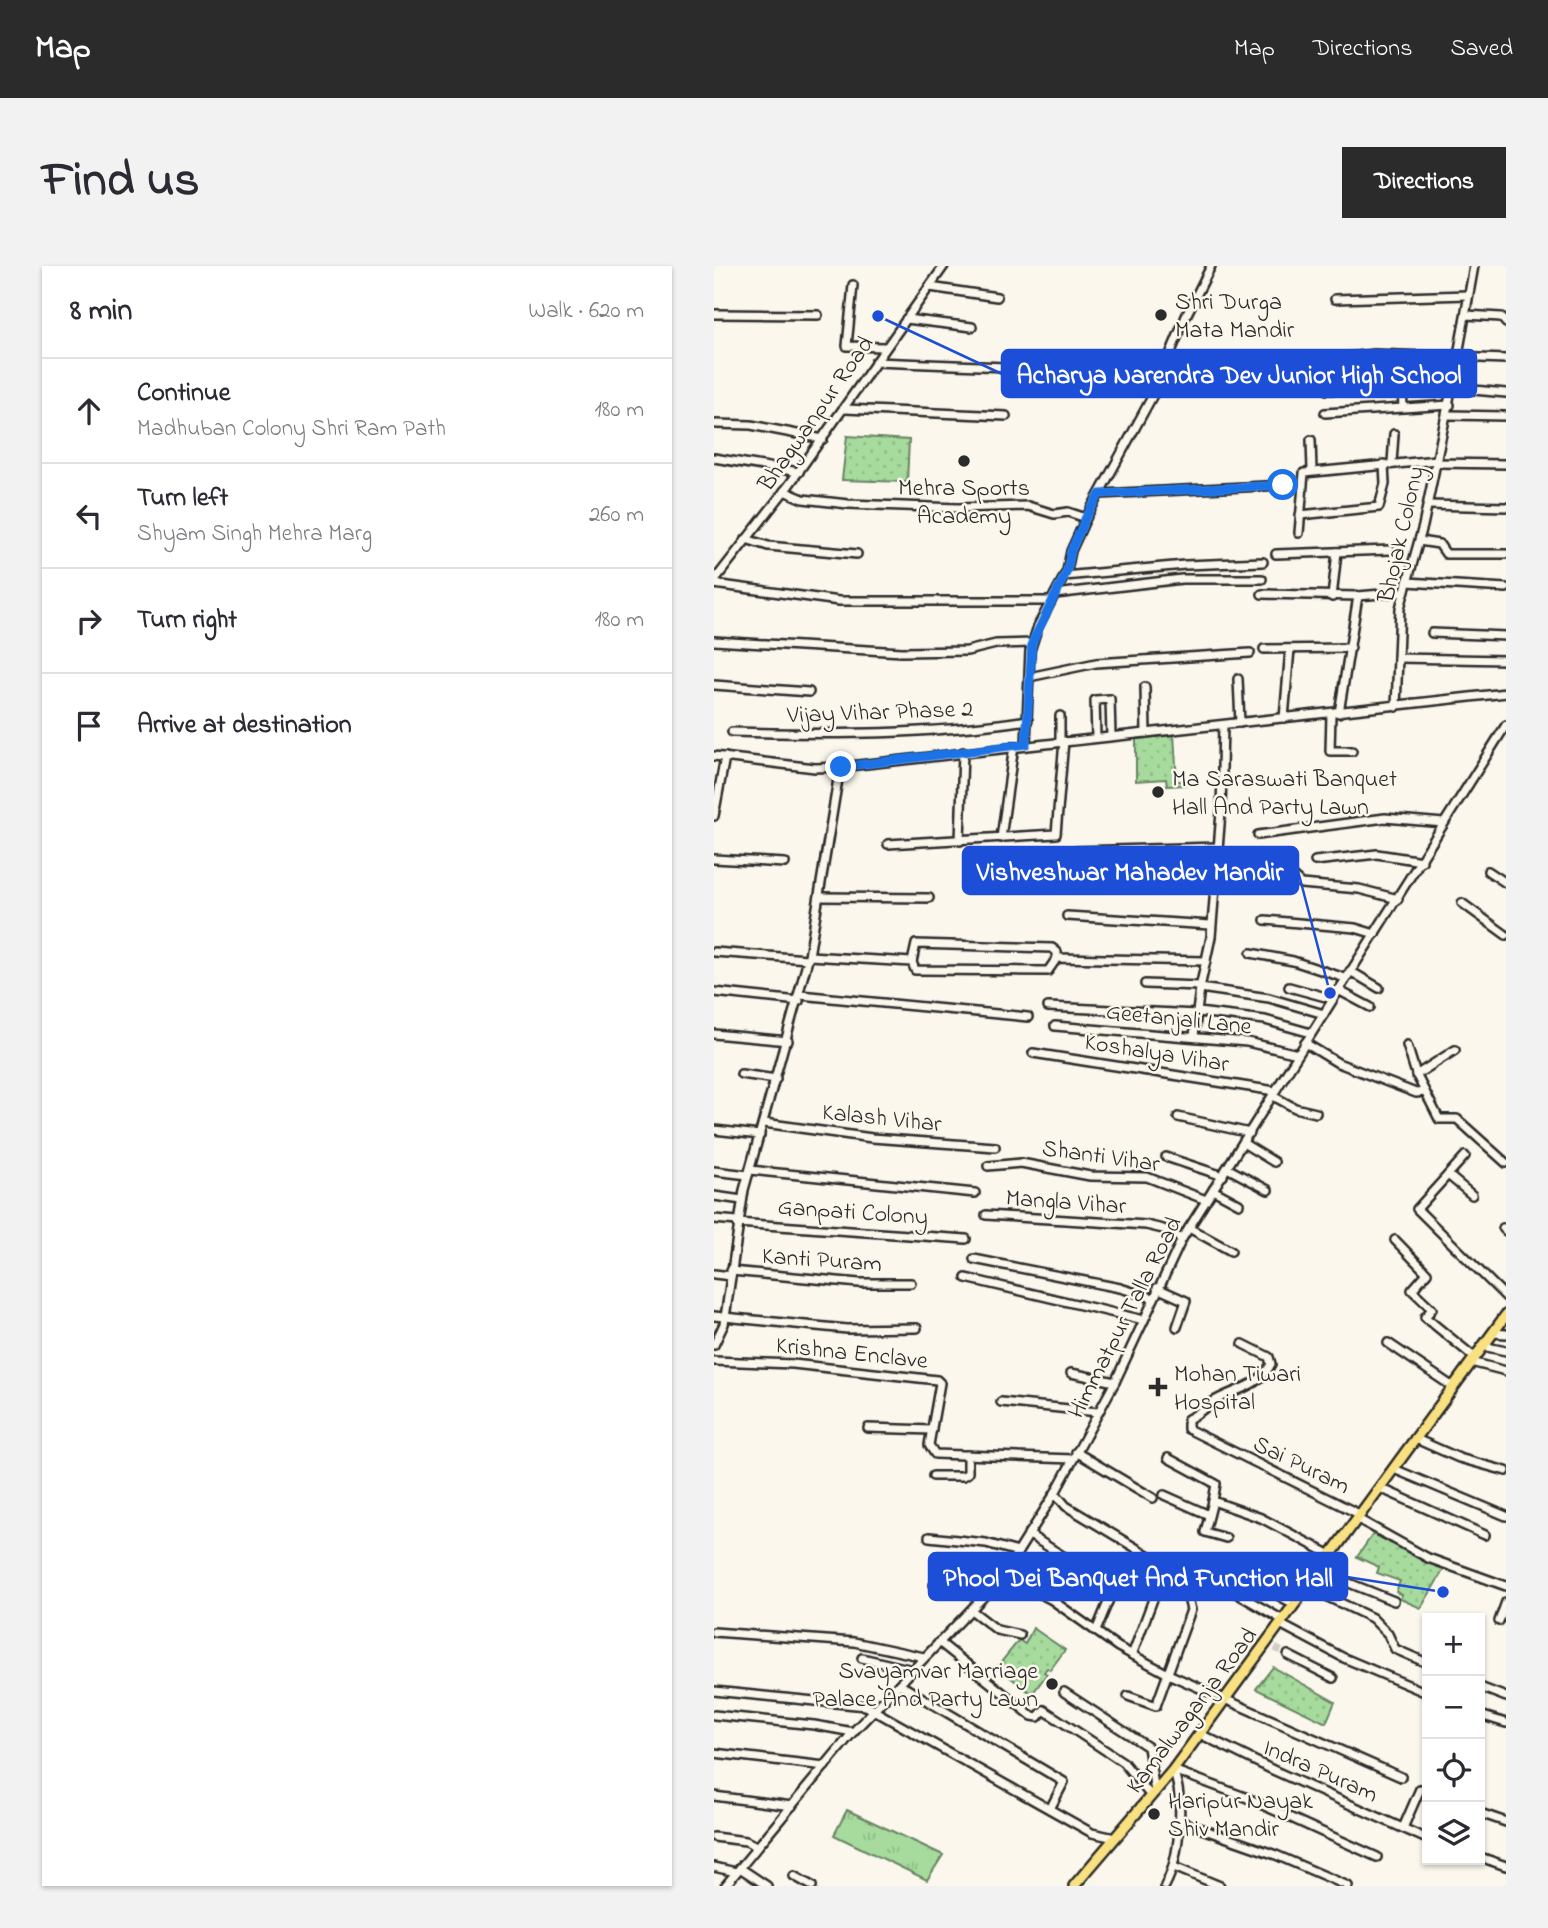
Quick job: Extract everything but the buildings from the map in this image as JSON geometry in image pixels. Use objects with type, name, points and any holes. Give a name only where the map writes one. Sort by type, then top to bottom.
[{"type":"main road","name":"Kamalwaganja Road","points":[[1074,1886],[1173,1770],[1226,1698],[1270,1646],[1281,1622],[1506,1315]]},
{"type":"street","name":"Bhagwanpur Road","points":[[714,582],[845,409],[885,347],[944,266]]},
{"type":"street","points":[[1026,744],[1032,643],[1064,576],[1086,517],[1153,395],[1212,266]]},
{"type":"street","points":[[1458,355],[1474,266]]},
{"type":"street","points":[[853,285],[847,346],[885,347]]},
{"type":"street","points":[[930,287],[997,297]]},
{"type":"street","points":[[1335,299],[1468,295]]},
{"type":"street","points":[[714,314],[818,315]]},
{"type":"street","points":[[1466,315],[1501,317],[1506,323]]},
{"type":"street","points":[[906,319],[972,327]]},
{"type":"street","points":[[1166,363],[1279,365],[1374,354],[1458,355],[1506,359]]},
{"type":"street","points":[[875,362],[1161,373]]},
{"type":"street","name":"Bhojak Colony","points":[[1396,707],[1404,592],[1428,505],[1455,371]]},
{"type":"street","points":[[1326,390],[1402,387],[1403,408]]},
{"type":"street","points":[[1452,388],[1506,393]]},
{"type":"street","points":[[1325,413],[1450,405]]},
{"type":"street","points":[[845,409],[1006,415]]},
{"type":"street","points":[[1448,415],[1506,416]]},
{"type":"street","points":[[716,424],[751,425],[823,439]]},
{"type":"street","points":[[1300,514],[1379,507],[1394,434]]},
{"type":"street","points":[[1311,440],[1312,471]]},
{"type":"street","points":[[714,458],[799,472]]},
{"type":"street","points":[[1299,533],[1303,476],[1312,471],[1436,461],[1506,464]]},
{"type":"street","points":[[1100,494],[1283,485]]},
{"type":"street","points":[[785,491],[803,499],[848,504],[957,508],[1028,506],[1054,514],[1068,512],[1086,517]]},
{"type":"street","points":[[1428,505],[1506,507]]},
{"type":"street","points":[[746,539],[768,546],[857,554]]},
{"type":"street","points":[[1419,541],[1439,544],[1446,554],[1506,554]]},
{"type":"street","points":[[1276,554],[1390,550]]},
{"type":"street","points":[[1332,597],[1337,552]]},
{"type":"street","points":[[1064,576],[1173,565],[1263,562]]},
{"type":"street","points":[[714,582],[839,601],[1053,598],[1182,579],[1262,579]]},
{"type":"street","points":[[1407,582],[1506,588]]},
{"type":"street","points":[[1262,594],[1332,597],[1404,592]]},
{"type":"street","points":[[1352,751],[1330,751],[1335,713],[1351,648],[1358,596]]},
{"type":"street","points":[[1432,633],[1506,636]]},
{"type":"street","points":[[714,641],[902,652],[967,651],[996,644],[1032,643]]},
{"type":"street","points":[[1264,649],[1351,648]]},
{"type":"street","points":[[1284,718],[1290,649]]},
{"type":"street","points":[[1029,677],[1096,663],[1250,653]]},
{"type":"street","points":[[1398,658],[1506,660]]},
{"type":"street","points":[[1237,678],[1240,723]]},
{"type":"street","points":[[714,685],[809,692]]},
{"type":"street","points":[[1144,687],[1146,733]]},
{"type":"street","points":[[714,755],[815,768],[841,767],[1026,744],[1396,707],[1506,693]]},
{"type":"street","points":[[1097,738],[1095,700],[1110,699],[1111,736]]},
{"type":"street","points":[[888,844],[1056,834],[1062,741],[1060,716]]},
{"type":"street","name":"Vijay Vihar Phase 2","points":[[732,732],[882,733],[985,727],[1028,720]]},
{"type":"street","points":[[1194,1036],[1211,925],[1218,847],[1223,725]]},
{"type":"street","name":"Himmatpur Talla Road","points":[[725,1886],[853,1732],[987,1593],[1018,1552],[1055,1493],[1115,1382],[1182,1239],[1506,725]]},
{"type":"street","points":[[1000,838],[1014,746]]},
{"type":"street","points":[[960,841],[963,752]]},
{"type":"street","points":[[714,816],[726,757]]},
{"type":"street","points":[[714,1345],[726,1315],[742,1200],[809,957],[841,767]]},
{"type":"street","points":[[1258,835],[1385,818],[1444,823]]},
{"type":"street","points":[[1077,851],[1218,847]]},
{"type":"street","points":[[1315,860],[1377,854],[1422,861]]},
{"type":"street","points":[[714,859],[785,863]]},
{"type":"street","points":[[1488,871],[1506,883]]},
{"type":"street","points":[[1239,879],[1292,875],[1301,884],[1359,889],[1398,899]]},
{"type":"street","points":[[821,897],[929,898]]},
{"type":"street","points":[[1462,903],[1506,935]]},
{"type":"street","points":[[1067,916],[1211,925]]},
{"type":"street","points":[[1265,920],[1356,928],[1375,934]]},
{"type":"street","points":[[916,944],[1052,948],[1057,952],[1057,958],[1048,971],[915,970],[912,962],[916,944]]},
{"type":"street","points":[[714,952],[912,962]]},
{"type":"street","points":[[1251,953],[1293,961],[1345,978]]},
{"type":"street","points":[[1057,958],[1206,961]]},
{"type":"street","points":[[1350,971],[1379,988]]},
{"type":"street","points":[[1145,985],[1200,987],[1269,998],[1324,1014]]},
{"type":"street","points":[[1289,987],[1333,999]]},
{"type":"street","points":[[1338,990],[1370,1007]]},
{"type":"street","points":[[714,992],[1028,1017]]},
{"type":"street","points":[[1048,1007],[1197,1013],[1265,1020],[1311,1033]]},
{"type":"street","name":"Geetanjali Lane","points":[[1055,1026],[1247,1042],[1298,1054]]},
{"type":"street","points":[[714,1034],[788,1041]]},
{"type":"street","points":[[1306,1043],[1338,1063],[1421,1093]]},
{"type":"street","points":[[1407,1045],[1421,1093],[1439,1119],[1457,1119],[1506,1163]]},
{"type":"street","points":[[1416,1075],[1455,1050]]},
{"type":"street","name":"Koshalya Vihar","points":[[1033,1053],[1274,1094],[1295,1108],[1316,1114]]},
{"type":"street","points":[[741,1074],[776,1079]]},
{"type":"street","points":[[1178,1117],[1250,1133]]},
{"type":"street","name":"Kalash Vihar","points":[[764,1123],[872,1138],[995,1147]]},
{"type":"street","points":[[714,1130],[760,1135]]},
{"type":"street","points":[[1244,1143],[1274,1162]]},
{"type":"street","points":[[1465,1156],[1417,1209],[1506,1297]]},
{"type":"street","points":[[1166,1157],[1225,1172],[1268,1190]]},
{"type":"street","name":"Shanti Vihar","points":[[988,1166],[1021,1163],[1090,1176],[1147,1177],[1206,1200]]},
{"type":"street","points":[[714,1171],[975,1193]]},
{"type":"street","points":[[1448,1175],[1472,1195]]},
{"type":"street","points":[[1213,1190],[1238,1204]]},
{"type":"street","points":[[714,1196],[742,1200]]},
{"type":"street","name":"Mangla Vihar","points":[[986,1215],[1146,1225],[1163,1229],[1182,1239]]},
{"type":"street","name":"Ganpati Colony","points":[[714,1219],[965,1239]]},
{"type":"street","points":[[1189,1228],[1231,1251]]},
{"type":"street","points":[[1395,1240],[1427,1273],[1412,1290],[1432,1309],[1425,1317],[1472,1359],[1506,1371]]},
{"type":"street","points":[[974,1259],[1120,1287],[1153,1298]]},
{"type":"street","name":"Kanti Puram","points":[[714,1274],[859,1283],[911,1283]]},
{"type":"street","points":[[966,1278],[1144,1321]]},
{"type":"street","points":[[1157,1288],[1186,1301],[1177,1327]]},
{"type":"street","points":[[714,1316],[726,1315],[809,1326],[918,1328]]},
{"type":"street","points":[[1493,1333],[1506,1334]]},
{"type":"street","points":[[1388,1343],[1452,1387]]},
{"type":"street","name":"Sai Puram","points":[[1243,1345],[1269,1357],[1271,1364],[1267,1372],[1257,1381],[1212,1402],[1188,1419],[1188,1429],[1359,1517],[1428,1558],[1506,1586]]},
{"type":"street","points":[[1482,1346],[1506,1351]]},
{"type":"street","name":"Krishna Enclave","points":[[714,1361],[793,1364],[937,1380],[940,1383],[932,1430]]},
{"type":"street","points":[[1071,1373],[1115,1382]]},
{"type":"street","points":[[1001,1402],[1098,1412]]},
{"type":"street","points":[[868,1428],[932,1430],[929,1445],[935,1454],[1074,1456],[1153,1498]]},
{"type":"street","points":[[1416,1440],[1459,1458],[1506,1471]]},
{"type":"street","points":[[933,1476],[964,1476],[968,1473],[968,1455]]},
{"type":"street","points":[[1168,1458],[1216,1484],[1205,1532],[1226,1538]]},
{"type":"street","points":[[1394,1469],[1506,1516]]},
{"type":"street","points":[[1380,1488],[1485,1535]]},
{"type":"street","points":[[1055,1493],[1066,1506],[1154,1559]]},
{"type":"street","points":[[1164,1495],[1209,1515]]},
{"type":"street","points":[[1213,1501],[1261,1518],[1331,1555]]},
{"type":"street","points":[[1028,1534],[1112,1587],[1096,1631]]},
{"type":"street","points":[[929,1537],[986,1543],[1018,1552]]},
{"type":"street","points":[[1247,1571],[1246,1578],[1294,1604]]},
{"type":"street","points":[[1319,1571],[1394,1601]]},
{"type":"street","points":[[1002,1574],[1052,1600],[1132,1655],[1168,1674],[1401,1777]]},
{"type":"street","points":[[934,1585],[987,1593]]},
{"type":"street","points":[[1132,1655],[1158,1586]]},
{"type":"street","points":[[1307,1587],[1372,1618],[1388,1633],[1395,1649],[1422,1661]]},
{"type":"street","points":[[1128,1696],[1156,1706],[1191,1610],[1188,1598],[1182,1593]]},
{"type":"street","points":[[1236,1593],[1344,1658],[1422,1691]]},
{"type":"street","points":[[1499,1621],[1506,1602]]},
{"type":"street","points":[[971,1610],[997,1630],[1020,1635]]},
{"type":"street","points":[[714,1632],[853,1642],[924,1657]]},
{"type":"street","points":[[939,1643],[1032,1716],[1038,1717],[1044,1710],[1108,1751],[1123,1762],[1153,1794]]},
{"type":"street","points":[[1288,1655],[1332,1678]]},
{"type":"street","points":[[862,1658],[913,1670]]},
{"type":"street","points":[[899,1684],[1064,1782],[1050,1809]]},
{"type":"street","points":[[1485,1689],[1506,1697]]},
{"type":"street","points":[[714,1690],[850,1702],[873,1710],[1092,1833],[1115,1838]]},
{"type":"street","points":[[1064,1692],[1147,1747],[1153,1794]]},
{"type":"street","points":[[714,1714],[814,1724],[853,1732]]},
{"type":"street","points":[[1485,1717],[1506,1723]]},
{"type":"street","name":"Indra Puram","points":[[1200,1734],[1422,1837]]},
{"type":"street","points":[[714,1753],[825,1766]]},
{"type":"street","points":[[1167,1885],[1174,1867],[1179,1821],[1173,1770],[1245,1797],[1377,1857]]},
{"type":"street","points":[[1403,1828],[1422,1789]]},
{"type":"street","points":[[714,1796],[792,1806]]},
{"type":"street","points":[[1485,1816],[1506,1822]]},
{"type":"street","points":[[1179,1821],[1276,1855],[1349,1886]]},
{"type":"street","points":[[714,1837],[756,1846]]},
{"type":"street","points":[[1485,1859],[1506,1866]]},
{"type":"street","points":[[714,1867],[738,1870],[767,1886]]},
{"type":"street","points":[[1174,1867],[1220,1886]]},
{"type":"street","points":[[794,1876],[812,1886]]},
{"type":"green space","points":[[847,436],[909,440],[907,482],[842,480]]},
{"type":"green space","points":[[1174,735],[1177,781],[1185,781],[1185,785],[1167,786],[1166,779],[1136,781],[1136,739]]},
{"type":"green space","points":[[1373,1534],[1444,1569],[1421,1608],[1400,1599],[1402,1595],[1396,1592],[1400,1581],[1377,1573],[1379,1567],[1357,1557]]},
{"type":"green space","points":[[1033,1628],[1065,1650],[1050,1670],[1047,1668],[1044,1672],[1047,1674],[1032,1694],[997,1667],[1019,1640],[1025,1644]]},
{"type":"green space","points":[[1273,1667],[1335,1702],[1326,1723],[1256,1689]]},
{"type":"green space","points":[[847,1810],[943,1855],[927,1880],[834,1835]]},
{"type":"tunnel","points":[[1275,1648],[1288,1655]]},
{"type":"place","name":"Shri Durga Mata Mandir","points":[[1161,315]]},
{"type":"place","name":"Acharya Narendra Dev Junior High School","points":[[878,316]]},
{"type":"place","name":"Mehra Sports Academy","points":[[964,461]]},
{"type":"place","name":"Ma Saraswati Banquet Hall And Party Lawn","points":[[1158,792]]},
{"type":"place","name":"Vishveshwar Mahadev Mandir","points":[[1330,993]]},
{"type":"place","name":"Mohan Tiwari Hospital","points":[[1158,1387]]},
{"type":"place","name":"Phool Dei Banquet And Function Hall","points":[[1443,1592]]},
{"type":"place","name":"Svayamvar Marriage Palace And Party Lawn","points":[[1052,1684]]},
{"type":"place","name":"Haripur Nayak Shiv Mandir","points":[[1154,1814]]},
{"type":"route","points":[[841,767],[1026,744],[1032,643],[1067,571],[1071,551],[1086,517],[1100,494],[1283,485]]}]
